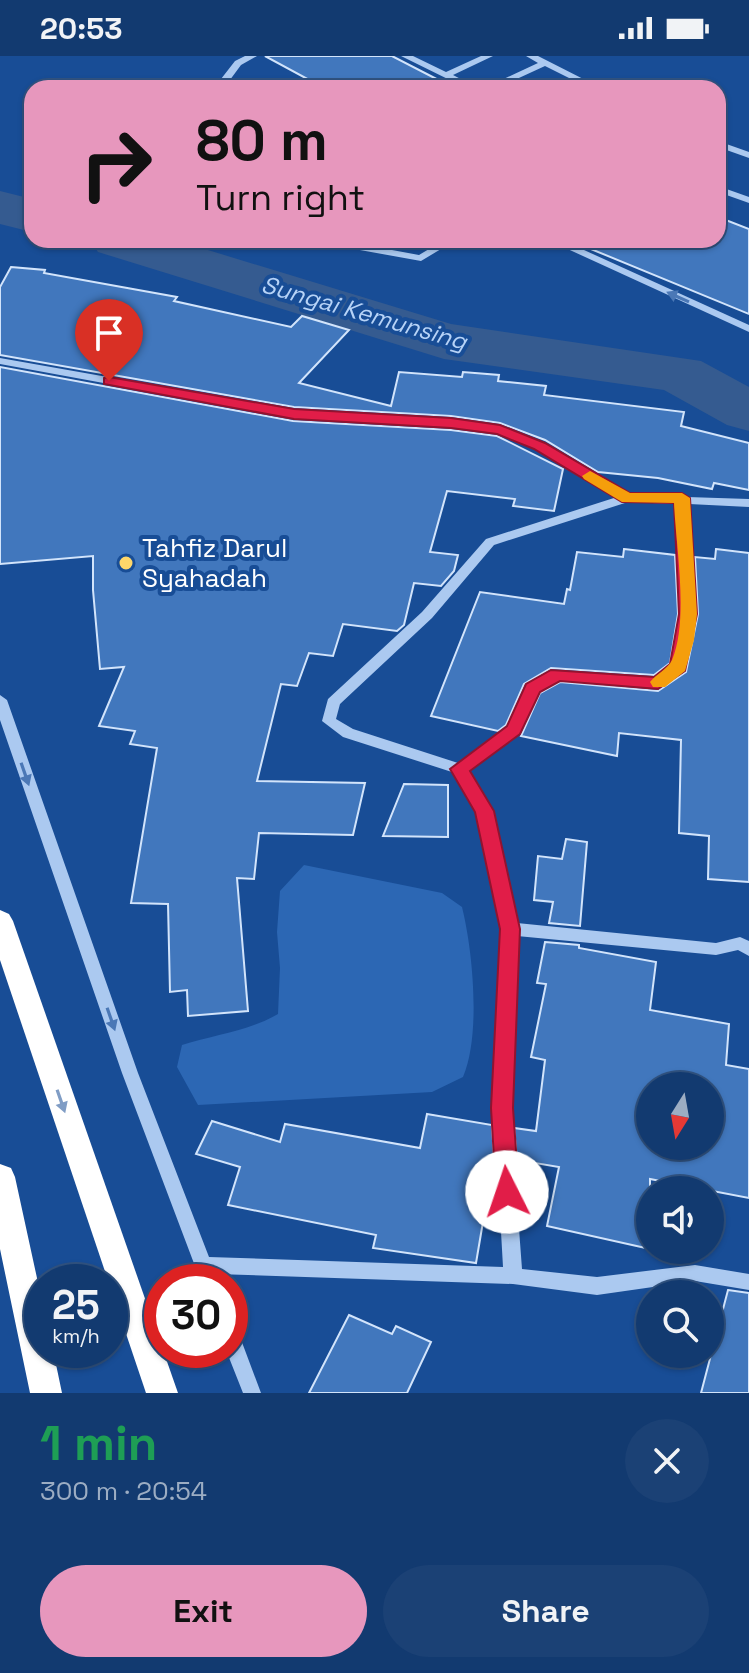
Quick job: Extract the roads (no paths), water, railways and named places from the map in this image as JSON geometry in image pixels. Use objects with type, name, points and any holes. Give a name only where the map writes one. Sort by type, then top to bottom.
[{"type":"highway","points":[[0,921],[162,1393]]},
{"type":"highway","points":[[2,1184],[46,1393]]},
{"type":"street","points":[[225,80],[238,63],[252,56]]},
{"type":"street","points":[[406,56],[456,80]]},
{"type":"street","points":[[446,75],[488,56]]},
{"type":"street","points":[[531,56],[580,80]]},
{"type":"street","points":[[507,80],[545,63]]},
{"type":"street","points":[[726,147],[749,155]]},
{"type":"street","points":[[726,192],[749,200]]},
{"type":"street","points":[[365,248],[421,258],[438,248]]},
{"type":"street","points":[[571,248],[749,329]]},
{"type":"street","points":[[0,361],[294,414],[451,423],[500,430],[539,446],[627,498]]},
{"type":"street","points":[[513,1276],[502,1108],[510,929],[484,811],[460,769],[348,733],[329,721],[333,702],[427,615],[490,542],[627,498],[749,503]]},
{"type":"street","points":[[460,769],[514,730],[532,688],[557,674],[658,683],[679,667],[688,614],[682,498]]},
{"type":"street","points":[[0,700],[130,1073],[203,1264]]},
{"type":"street","points":[[510,929],[716,949],[740,943],[749,950]]},
{"type":"street","points":[[248,1274],[513,1276],[597,1286],[695,1273],[749,1282]]},
{"type":"street","points":[[243,1368],[252,1393]]},
{"type":"waterway","name":"Sungai Kemunsing","points":[[0,207],[24,214]]},
{"type":"waterway","name":"Sungai Kemunsing","points":[[143,248],[444,341],[680,374],[749,412]]},
{"type":"place","name":"Tahfiz Darul Syahadah","points":[[126,563]]}]
